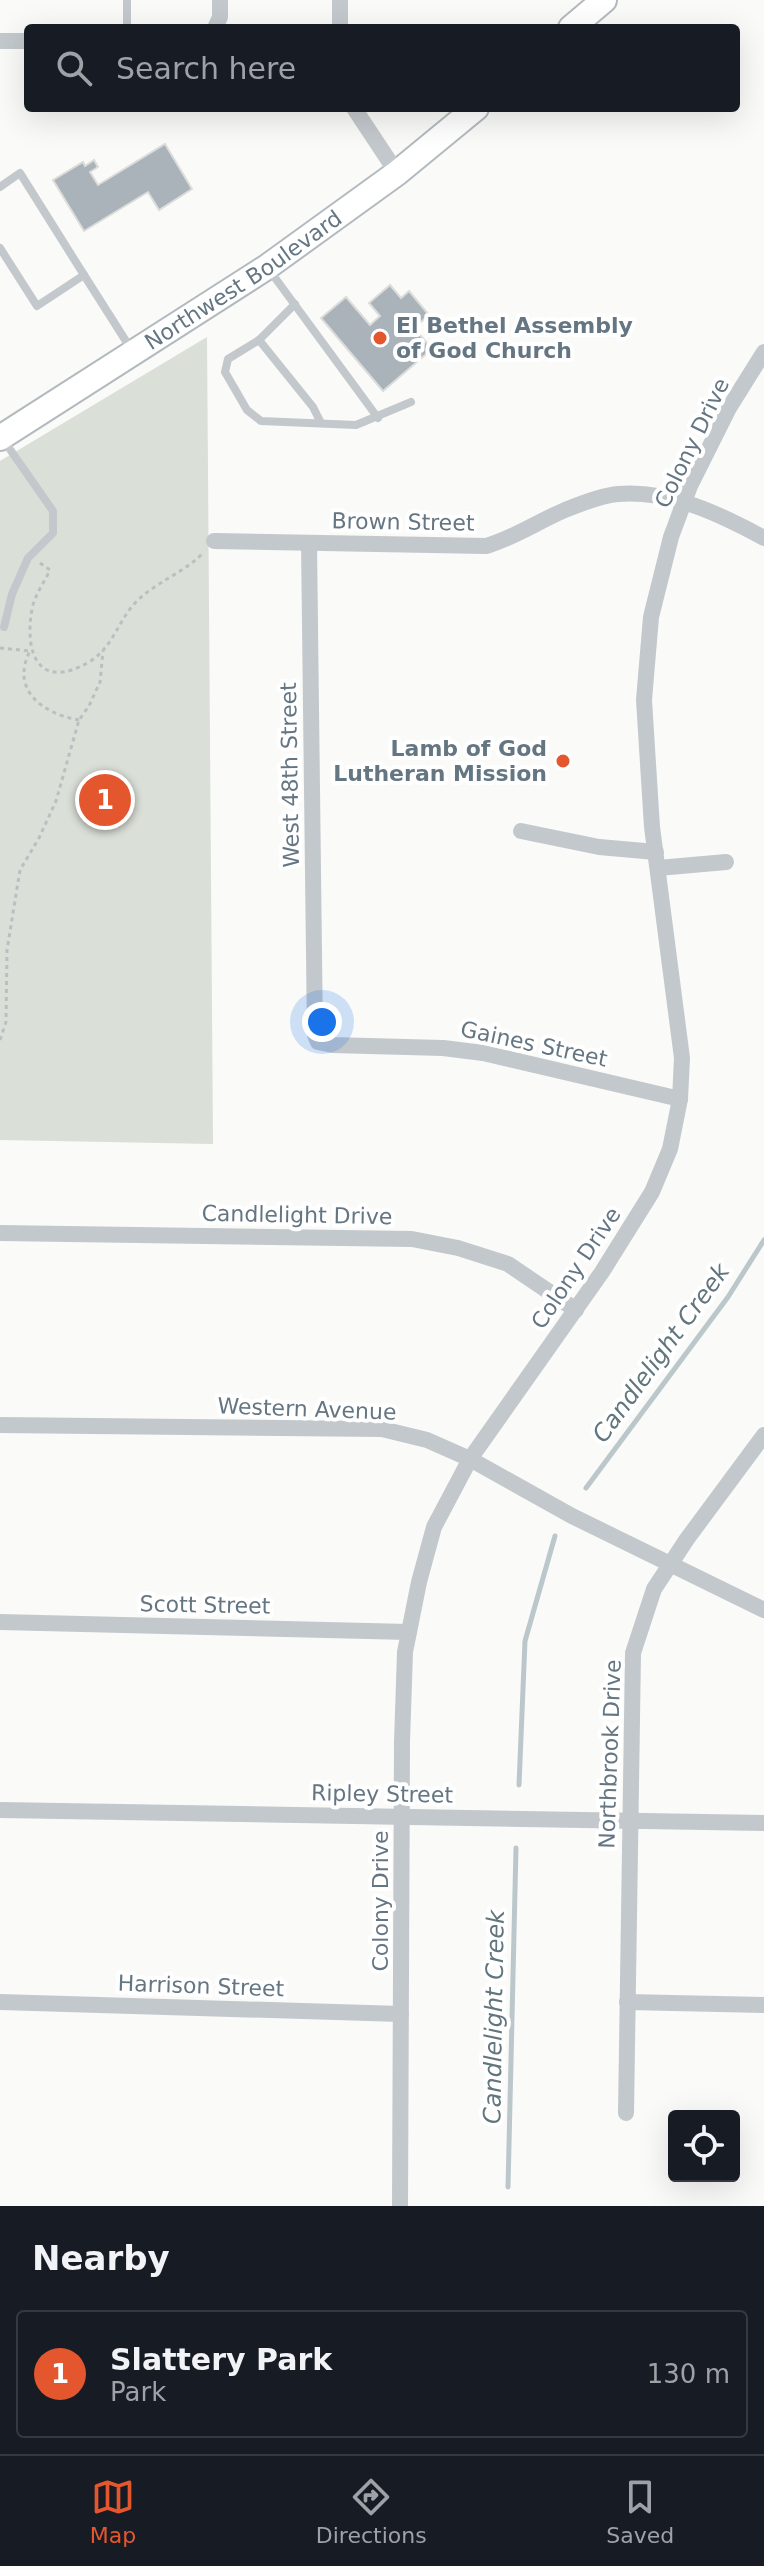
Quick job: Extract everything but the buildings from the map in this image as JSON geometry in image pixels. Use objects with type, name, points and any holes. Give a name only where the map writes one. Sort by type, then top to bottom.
[{"type":"main road","points":[[576,24],[604,0]]},
{"type":"main road","name":"Northwest Boulevard","points":[[1,438],[267,267],[397,173],[471,112]]},
{"type":"street","points":[[217,24],[220,0]]},
{"type":"street","points":[[340,0],[340,24]]},
{"type":"street","points":[[0,41],[24,41]]},
{"type":"street","points":[[357,112],[397,173]]},
{"type":"street","name":"Colony Drive","points":[[400,2206],[405,1652],[434,1527],[470,1459],[602,1272],[652,1192],[670,1149],[680,1099],[682,1058],[657,860],[644,700],[651,617],[671,537],[684,503],[729,408],[764,352]]},
{"type":"street","name":"Brown Street","points":[[214,541],[486,546],[501,542],[570,508],[617,494],[662,497],[719,513],[764,538]]},
{"type":"street","name":"West 48th Street","points":[[309,543],[315,1006]]},
{"type":"street","points":[[521,831],[657,860],[726,862]]},
{"type":"street","name":"Gaines Street","points":[[315,1006],[315,1035],[318,1042],[483,1053],[680,1099]]},
{"type":"street","name":"Candlelight Drive","points":[[0,1233],[412,1239],[458,1248],[508,1264],[576,1310]]},
{"type":"street","name":"Western Avenue","points":[[0,1425],[382,1429],[427,1440],[470,1459],[572,1516],[764,1610]]},
{"type":"street","name":"Northbrook Drive","points":[[626,2113],[633,1653],[654,1589],[764,1435]]},
{"type":"street","name":"Scott Street","points":[[0,1622],[409,1632]]},
{"type":"street","name":"Ripley Street","points":[[0,1810],[764,1823]]},
{"type":"street","name":"Harrison Street","points":[[0,2002],[401,2014]]},
{"type":"street","points":[[627,2002],[764,2005]]},
{"type":"lane","points":[[127,0],[127,24]]},
{"type":"lane","points":[[0,187],[20,173],[133,353]]},
{"type":"lane","points":[[0,248],[37,306],[84,275]]},
{"type":"lane","points":[[267,267],[378,418]]},
{"type":"lane","points":[[295,304],[259,340],[228,359],[225,372],[247,410],[261,421],[356,425],[411,402]]},
{"type":"lane","points":[[259,340],[313,407],[321,423]]},
{"type":"lane","points":[[1,438],[53,511],[53,533],[31,555],[12,594],[4,627]]},
{"type":"path","points":[[30,651],[47,670],[64,673],[88,662],[103,651],[137,601],[170,575],[195,561],[214,541]]},
{"type":"path","points":[[31,555],[50,570],[39,588],[33,607],[30,651],[23,669],[29,691],[51,714],[79,720]]},
{"type":"path","points":[[0,648],[30,651]]},
{"type":"path","points":[[0,1040],[6,1022],[7,950],[20,870],[56,801],[79,720],[100,682],[103,651]]},
{"type":"shaded area","points":[[207,337],[213,1144],[0,1140],[0,461]]},
{"type":"waterway","name":"Candlelight Creek","points":[[586,1488],[728,1297],[764,1240]]},
{"type":"waterway","name":"Candlelight Creek","points":[[519,1785],[525,1641],[555,1536]]},
{"type":"waterway","name":"Candlelight Creek","points":[[508,2187],[516,1848]]},
{"type":"place","name":"El Bethel Assembly of God Church","points":[[380,338]]},
{"type":"place","name":"Lamb of God Lutheran Mission","points":[[563,761]]},
{"type":"place","name":"Slattery Park","points":[[105,800]]}]
